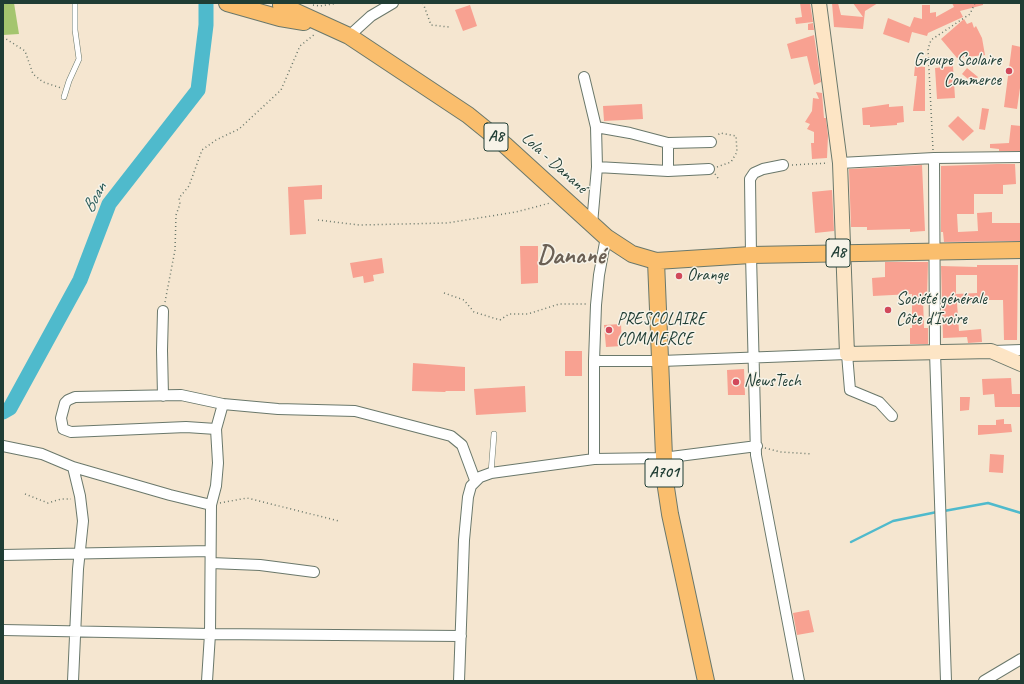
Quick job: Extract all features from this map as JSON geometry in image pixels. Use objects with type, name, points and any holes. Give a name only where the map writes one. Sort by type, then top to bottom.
[{"type":"main road","name":"Lola - Danané","points":[[227,3],[280,18],[325,26]]},
{"type":"main road","name":"Lola - Danané","points":[[278,4],[349,36],[468,114],[505,145],[606,237],[632,254],[656,261]]},
{"type":"main road","name":"A8","points":[[656,261],[844,253],[934,253],[1021,250]]},
{"type":"main road","name":"A701","points":[[656,261],[661,361],[663,458],[670,514],[706,681]]},
{"type":"street","points":[[349,36],[371,16],[393,3]]},
{"type":"street","points":[[819,3],[840,162],[847,354],[850,390],[879,402],[892,416]]},
{"type":"street","points":[[584,77],[596,127],[598,167],[592,224]]},
{"type":"street","points":[[596,127],[630,133],[668,143],[711,142]]},
{"type":"street","points":[[668,143],[668,171]]},
{"type":"street","points":[[840,162],[934,158],[1021,157]]},
{"type":"street","points":[[934,158],[934,352],[946,681]]},
{"type":"street","points":[[783,165],[763,169],[754,173],[750,179],[750,256],[758,463],[799,681]]},
{"type":"street","points":[[598,167],[668,171],[709,169]]},
{"type":"street","points":[[594,459],[594,361],[596,305],[599,275],[606,237]]},
{"type":"street","points":[[163,311],[163,396]]},
{"type":"street","points":[[594,361],[661,361],[847,354],[1021,350]]},
{"type":"street","points":[[991,351],[1021,364]]},
{"type":"street","points":[[216,429],[186,427],[71,432],[65,430],[62,426],[61,418],[63,406],[70,398],[181,395],[223,404],[278,409],[355,411],[451,436],[462,445],[475,480],[470,492],[466,513],[460,681]]},
{"type":"street","points":[[207,681],[210,634],[211,505],[216,486],[216,429],[223,404]]},
{"type":"street","points":[[3,446],[42,454],[74,467],[170,495],[211,505]]},
{"type":"street","points":[[475,480],[491,473],[594,459],[663,458],[757,446]]},
{"type":"street","points":[[73,681],[74,632],[83,521],[81,499],[74,467]]},
{"type":"street","points":[[3,556],[210,551]]},
{"type":"street","points":[[211,563],[260,565],[314,572]]},
{"type":"street","points":[[3,630],[210,634],[461,636]]},
{"type":"street","points":[[984,681],[1021,659]]},
{"type":"lane","points":[[64,97],[79,59],[75,30],[75,3]]},
{"type":"lane","points":[[491,473],[494,434]]},
{"type":"path","points":[[307,4],[320,6],[338,3]]},
{"type":"path","points":[[423,3],[431,24],[449,27]]},
{"type":"path","points":[[934,158],[928,49],[931,40],[970,14],[975,3]]},
{"type":"path","points":[[163,311],[175,250],[176,214],[180,204],[179,198],[189,186],[202,150],[216,140],[239,129],[281,90],[300,46],[325,26]]},
{"type":"path","points":[[3,37],[25,51],[34,74],[43,82],[66,90]]},
{"type":"path","points":[[709,169],[731,162],[737,152],[736,136],[720,133],[711,142]]},
{"type":"path","points":[[783,165],[840,162]]},
{"type":"path","points":[[318,220],[359,225],[447,223],[516,212],[564,199]]},
{"type":"path","points":[[444,293],[464,300],[474,312],[500,320],[509,314],[528,314],[559,304],[577,303],[596,305]]},
{"type":"path","points":[[757,446],[780,452],[812,454]]},
{"type":"path","points":[[24,494],[48,503],[61,499],[81,499]]},
{"type":"path","points":[[211,505],[247,498],[339,521]]},
{"type":"green space","points":[[3,3],[14,3],[19,34],[3,35]]},
{"type":"building","points":[[800,3],[810,3],[813,22],[796,24],[795,18],[802,17]]},
{"type":"building","points":[[832,3],[838,3],[841,15],[863,17],[853,3],[878,3],[865,11],[863,29],[834,27]]},
{"type":"building","points":[[952,3],[983,3],[983,5],[960,11],[963,17],[928,33],[927,36],[912,32],[909,43],[883,34],[888,18],[910,27],[914,17],[922,19],[922,5],[930,5],[930,13],[936,12],[936,17],[954,7]]},
{"type":"building","points":[[470,5],[477,26],[463,31],[455,10]]},
{"type":"building","points":[[964,19],[967,24],[972,22],[974,28],[976,26],[982,38],[985,55],[957,58],[941,39]]},
{"type":"building","points":[[813,23],[814,30],[808,30],[808,24]]},
{"type":"building","points":[[814,35],[821,82],[814,85],[807,56],[791,59],[787,44]]},
{"type":"building","points":[[1012,45],[1021,47],[1021,81],[1017,109],[1004,107]]},
{"type":"building","points":[[915,66],[925,67],[925,111],[913,111],[917,76],[914,76]]},
{"type":"building","points":[[953,66],[955,98],[937,99],[935,68]]},
{"type":"building","points":[[967,68],[978,77],[973,83],[962,74]]},
{"type":"building","points":[[816,92],[822,93],[824,118],[826,118],[828,136],[827,158],[812,159],[811,143],[814,143],[814,132],[807,129],[810,124],[805,122],[812,111],[813,98],[819,99]]},
{"type":"building","points":[[642,104],[643,119],[604,121],[603,106]]},
{"type":"building","points":[[889,104],[889,107],[903,106],[904,122],[897,123],[897,125],[870,127],[870,125],[863,125],[862,108]]},
{"type":"building","points":[[982,108],[989,109],[985,130],[979,129]]},
{"type":"building","points":[[958,116],[974,131],[963,141],[948,126]]},
{"type":"building","points":[[1011,125],[1021,126],[1021,151],[999,151],[999,149],[990,148],[990,144],[1009,143]]},
{"type":"building","points":[[1015,164],[1016,184],[1003,185],[1003,194],[974,194],[974,214],[957,214],[958,232],[978,231],[977,213],[992,212],[992,223],[1021,223],[1021,241],[944,242],[943,232],[941,232],[941,166]]},
{"type":"building","points":[[922,165],[925,231],[910,232],[910,229],[867,230],[867,227],[851,227],[849,169]]},
{"type":"building","points":[[322,185],[322,199],[304,200],[306,234],[290,235],[288,187]]},
{"type":"building","points":[[832,190],[834,231],[815,233],[812,192]]},
{"type":"building","points":[[520,246],[538,246],[538,283],[521,284]]},
{"type":"building","points":[[382,258],[384,273],[373,275],[374,281],[364,283],[363,276],[353,278],[350,263]]},
{"type":"building","points":[[885,262],[928,262],[927,298],[923,298],[924,328],[928,328],[928,344],[910,344],[910,328],[912,328],[912,294],[873,296],[872,278],[885,277]]},
{"type":"building","points":[[977,265],[1018,265],[1017,340],[1004,340],[1003,300],[973,300],[973,302],[957,303],[959,331],[981,329],[982,342],[968,343],[967,337],[943,338],[941,266],[977,267]],"holes":[[[956,275],[977,275],[977,293],[956,294]]]},
{"type":"building","points":[[621,324],[622,346],[606,347],[604,325]]},
{"type":"building","points":[[565,351],[582,351],[582,376],[565,376]]},
{"type":"building","points":[[413,363],[465,367],[465,391],[412,391]]},
{"type":"building","points":[[744,369],[745,395],[728,395],[727,370]]},
{"type":"building","points":[[1011,378],[1012,394],[1021,394],[1021,407],[995,407],[994,394],[983,395],[982,379]]},
{"type":"building","points":[[525,386],[526,412],[476,415],[474,389]]},
{"type":"building","points":[[960,397],[970,397],[969,410],[960,411]]},
{"type":"building","points":[[1004,419],[1004,424],[1011,424],[1012,432],[978,435],[978,425],[996,425],[996,420]]},
{"type":"building","points":[[990,454],[1004,455],[1003,473],[989,472]]},
{"type":"building","points":[[809,610],[814,632],[797,635],[793,613]]},
{"type":"waterway","name":"Boan","points":[[3,412],[10,408],[80,280],[109,204],[198,90],[206,25],[206,3]]},
{"type":"waterway","points":[[944,511],[988,503],[1021,513]]},
{"type":"waterway","points":[[851,542],[893,521],[937,512]]},
{"type":"place","name":"Groupe Scolaire Commerce","points":[[1009,71]]},
{"type":"place","name":"Orange","points":[[679,276]]},
{"type":"place","name":"Société générale Côte d'Ivoire","points":[[888,310]]},
{"type":"place","name":"PRESCOLAIRE COMMERCE","points":[[609,330]]},
{"type":"place","name":"NewsTech","points":[[736,382]]},
{"type":"district","name":"Danané","points":[[571,256]]}]
